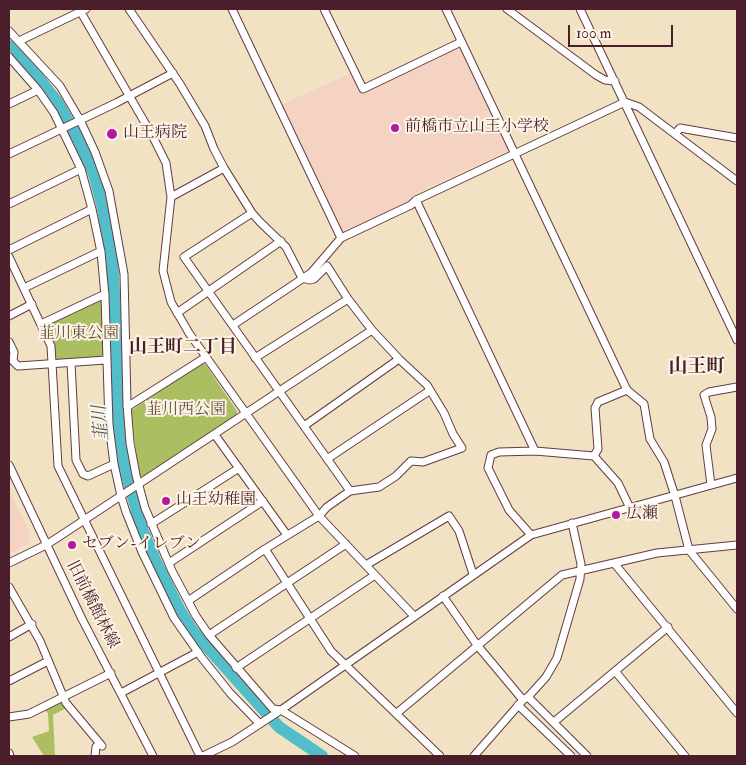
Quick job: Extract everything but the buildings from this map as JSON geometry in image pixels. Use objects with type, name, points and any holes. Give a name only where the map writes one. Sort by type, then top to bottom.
[{"type":"street","points":[[129,9],[205,126],[224,168],[252,213],[286,247],[302,278],[314,279],[327,266],[348,299],[372,330],[427,385],[462,448],[422,462],[412,461],[396,476],[379,487],[350,491],[327,507],[319,516],[265,548],[188,601]]},
{"type":"street","points":[[232,9],[341,238]]},
{"type":"street","points":[[324,9],[363,88],[461,42]]},
{"type":"street","points":[[446,9],[627,390],[644,404],[650,439],[664,462],[689,550],[737,609]]},
{"type":"street","points":[[507,9],[596,75],[605,80],[615,81]]},
{"type":"street","points":[[580,9],[737,340]]},
{"type":"street","points":[[19,41],[82,10],[166,163],[171,197],[163,272],[168,293],[177,312],[206,357],[319,516],[414,616]]},
{"type":"street","points":[[9,31],[60,86],[96,152],[109,191],[124,274],[127,407],[136,486],[169,563],[196,616],[236,668],[273,709],[281,710],[355,756]]},
{"type":"street","points":[[9,58],[38,90],[54,113],[81,169],[92,209],[101,251],[105,294],[109,425],[114,464],[142,552],[174,618],[230,693],[261,723]]},
{"type":"street","points":[[9,154],[172,73]]},
{"type":"street","points":[[9,104],[38,90]]},
{"type":"street","points":[[233,325],[311,273],[341,238],[411,205],[416,200],[625,102],[639,107],[737,181]]},
{"type":"street","points":[[675,134],[680,128],[737,138]]},
{"type":"street","points":[[171,197],[224,168]]},
{"type":"street","points":[[9,204],[81,169]]},
{"type":"street","points":[[416,200],[535,451]]},
{"type":"street","points":[[9,250],[92,209]]},
{"type":"street","points":[[252,213],[184,257],[350,491]]},
{"type":"street","points":[[177,312],[281,241]]},
{"type":"street","points":[[24,288],[101,251]]},
{"type":"street","points":[[9,259],[52,346],[58,466],[201,756],[232,742],[281,710],[531,534],[737,478]]},
{"type":"street","points":[[41,324],[105,294]]},
{"type":"street","points":[[255,358],[348,299]]},
{"type":"street","points":[[9,316],[32,304]]},
{"type":"street","points":[[9,562],[46,545],[216,435],[372,330]]},
{"type":"street","points":[[9,342],[14,352],[13,362],[18,366],[106,360]]},
{"type":"street","points":[[127,407],[206,357]]},
{"type":"street","points":[[304,426],[400,359]]},
{"type":"street","points":[[71,363],[76,460],[83,474],[88,476],[114,464]]},
{"type":"street","points":[[711,486],[706,445],[712,429],[711,417],[704,395],[710,392],[737,387]]},
{"type":"street","points":[[594,456],[598,449],[595,408],[598,402],[627,390]]},
{"type":"street","points":[[327,459],[429,391]]},
{"type":"street","points":[[216,435],[287,535]]},
{"type":"street","points":[[531,534],[509,510],[488,468],[490,455],[499,452],[535,451],[594,456],[618,483],[630,508]]},
{"type":"street","name":"旧前橋館林線","points":[[9,466],[82,619],[153,756]]},
{"type":"street","points":[[151,524],[239,468]]},
{"type":"street","points":[[169,563],[263,500]]},
{"type":"street","points":[[366,565],[449,516],[460,531],[473,574]]},
{"type":"street","points":[[474,756],[546,677],[557,658],[580,579],[582,564],[572,523]]},
{"type":"street","points":[[209,634],[346,544]]},
{"type":"street","points":[[397,713],[562,575],[657,553],[737,545]]},
{"type":"street","points":[[265,548],[331,651],[440,756]]},
{"type":"street","points":[[614,563],[736,707]]},
{"type":"street","points":[[236,668],[375,575]]},
{"type":"street","points":[[10,592],[32,624],[63,696],[75,714],[101,745],[96,747],[95,756]]},
{"type":"street","points":[[443,596],[477,645],[571,756]]},
{"type":"street","points":[[9,637],[32,624]]},
{"type":"street","points":[[554,722],[668,627]]},
{"type":"street","points":[[121,693],[198,652]]},
{"type":"street","points":[[9,681],[48,661]]},
{"type":"street","points":[[615,671],[685,756]]},
{"type":"street","points":[[9,717],[29,714],[111,673]]},
{"type":"street","points":[[523,701],[554,722],[587,756]]},
{"type":"shaded area","name":"前橋市立山王小学校","points":[[461,46],[510,150],[425,189],[409,198],[410,202],[344,234],[342,233],[281,105],[351,73],[361,92]]},
{"type":"shaded area","points":[[9,490],[31,534],[28,544],[9,554]]},
{"type":"green space","name":"韮川東公園","points":[[99,299],[102,302],[103,354],[100,358],[57,360],[55,357],[55,344],[46,328],[47,324]]},
{"type":"green space","name":"韮川西公園","points":[[200,364],[205,364],[237,411],[237,415],[143,477],[139,475],[132,410]]},
{"type":"green space","points":[[58,703],[64,703],[66,708],[53,715],[55,756],[44,756],[32,737],[49,731],[48,713],[44,710]]},
{"type":"waterway","name":"韮川","points":[[9,46],[36,75],[57,102],[77,137],[94,174],[102,204],[112,259],[118,419],[125,468],[142,529],[156,562],[179,609],[192,630],[279,727],[322,756]]},
{"type":"place","name":"前橋市立山王小学校","points":[[395,128]]},
{"type":"place","name":"山王病院","points":[[112,134]]},
{"type":"place","name":"山王幼稚園","points":[[166,501]]},
{"type":"place","name":"広瀬","points":[[616,515]]},
{"type":"place","name":"セブン-イレブン","points":[[72,545]]},
{"type":"district","name":"山王町二丁目","points":[[183,348]]},
{"type":"district","name":"山王町","points":[[697,368]]}]
